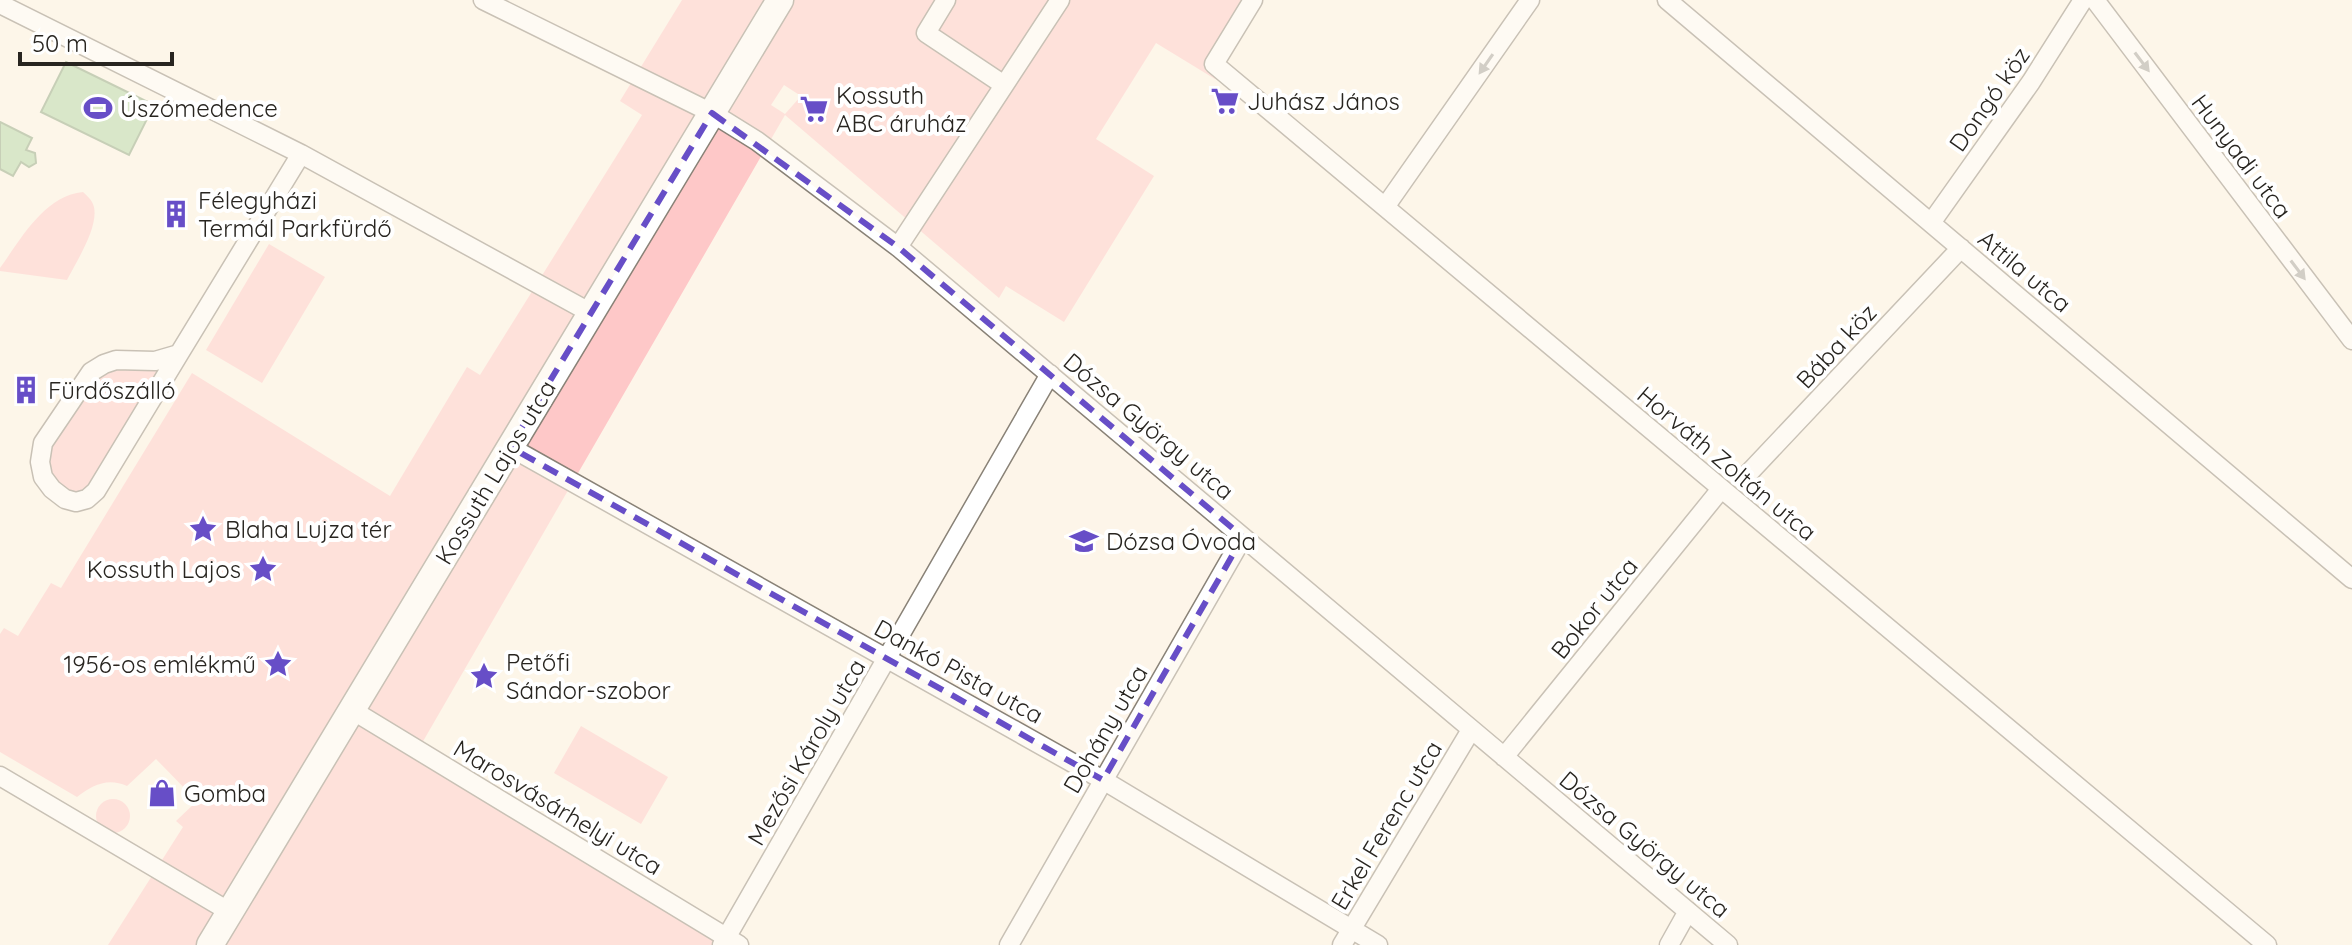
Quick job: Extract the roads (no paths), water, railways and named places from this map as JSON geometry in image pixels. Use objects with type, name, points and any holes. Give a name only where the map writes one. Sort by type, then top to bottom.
[{"type":"street","name":"Dózsa György utca","points":[[483,0],[712,113],[757,141],[898,247],[1728,945]]},
{"type":"street","name":"Kossuth Lajos utca","points":[[210,945],[780,0]]},
{"type":"street","points":[[946,0],[926,33],[1004,85]]},
{"type":"street","points":[[898,247],[1060,0]]},
{"type":"street","name":"Horváth Zoltán utca","points":[[1253,0],[1214,64],[2267,945]]},
{"type":"street","points":[[1385,207],[1530,0]]},
{"type":"street","name":"Attila utca","points":[[1667,0],[2352,579]]},
{"type":"street","name":"Dongó köz","points":[[1931,223],[2031,82],[2083,0]]},
{"type":"street","name":"Hunyadi utca","points":[[2095,0],[2352,340]]},
{"type":"street","points":[[0,4],[301,154],[591,313]]},
{"type":"street","points":[[179,354],[155,361],[116,360],[91,372],[43,443],[40,462],[43,477],[52,489],[65,499],[76,502],[87,499],[96,491],[301,154]]},
{"type":"street","name":"Bába köz","points":[[1746,476],[1961,248]]},
{"type":"street","name":"Mezősi Károly utca","points":[[729,943],[887,658],[1050,374]]},
{"type":"street","name":"Dankó Pista utca","points":[[510,447],[1103,780],[1347,937],[1378,945]]},
{"type":"street","name":"Bokor utca","points":[[1504,757],[1721,489]]},
{"type":"street","name":"Dohány utca","points":[[1009,945],[1243,537]]},
{"type":"street","name":"Marosvásárhelyi utca","points":[[352,710],[729,943]]},
{"type":"street","name":"Erkel Ferenc utca","points":[[1347,937],[1471,730]]},
{"type":"street","points":[[0,776],[230,912]]},
{"type":"street","points":[[1669,945],[1688,911]]},
{"type":"place","name":"Juhász János","points":[[1225,101]]},
{"type":"place","name":"Úszómedence","points":[[98,108]]},
{"type":"place","name":"Kossuth ABC áruház","points":[[814,109]]},
{"type":"place","name":"Félegyházi Termál Parkfürdő","points":[[176,214]]},
{"type":"place","name":"Fürdőszálló","points":[[26,390]]},
{"type":"place","name":"Blaha Lujza tér","points":[[203,529]]},
{"type":"place","name":"Dózsa Óvoda","points":[[1084,541]]},
{"type":"place","name":"Kossuth Lajos","points":[[263,569]]},
{"type":"place","name":"1956-os emlékmű","points":[[278,664]]},
{"type":"place","name":"Petőfi Sándor-szobor","points":[[484,676]]},
{"type":"place","name":"Gomba","points":[[162,793]]}]
